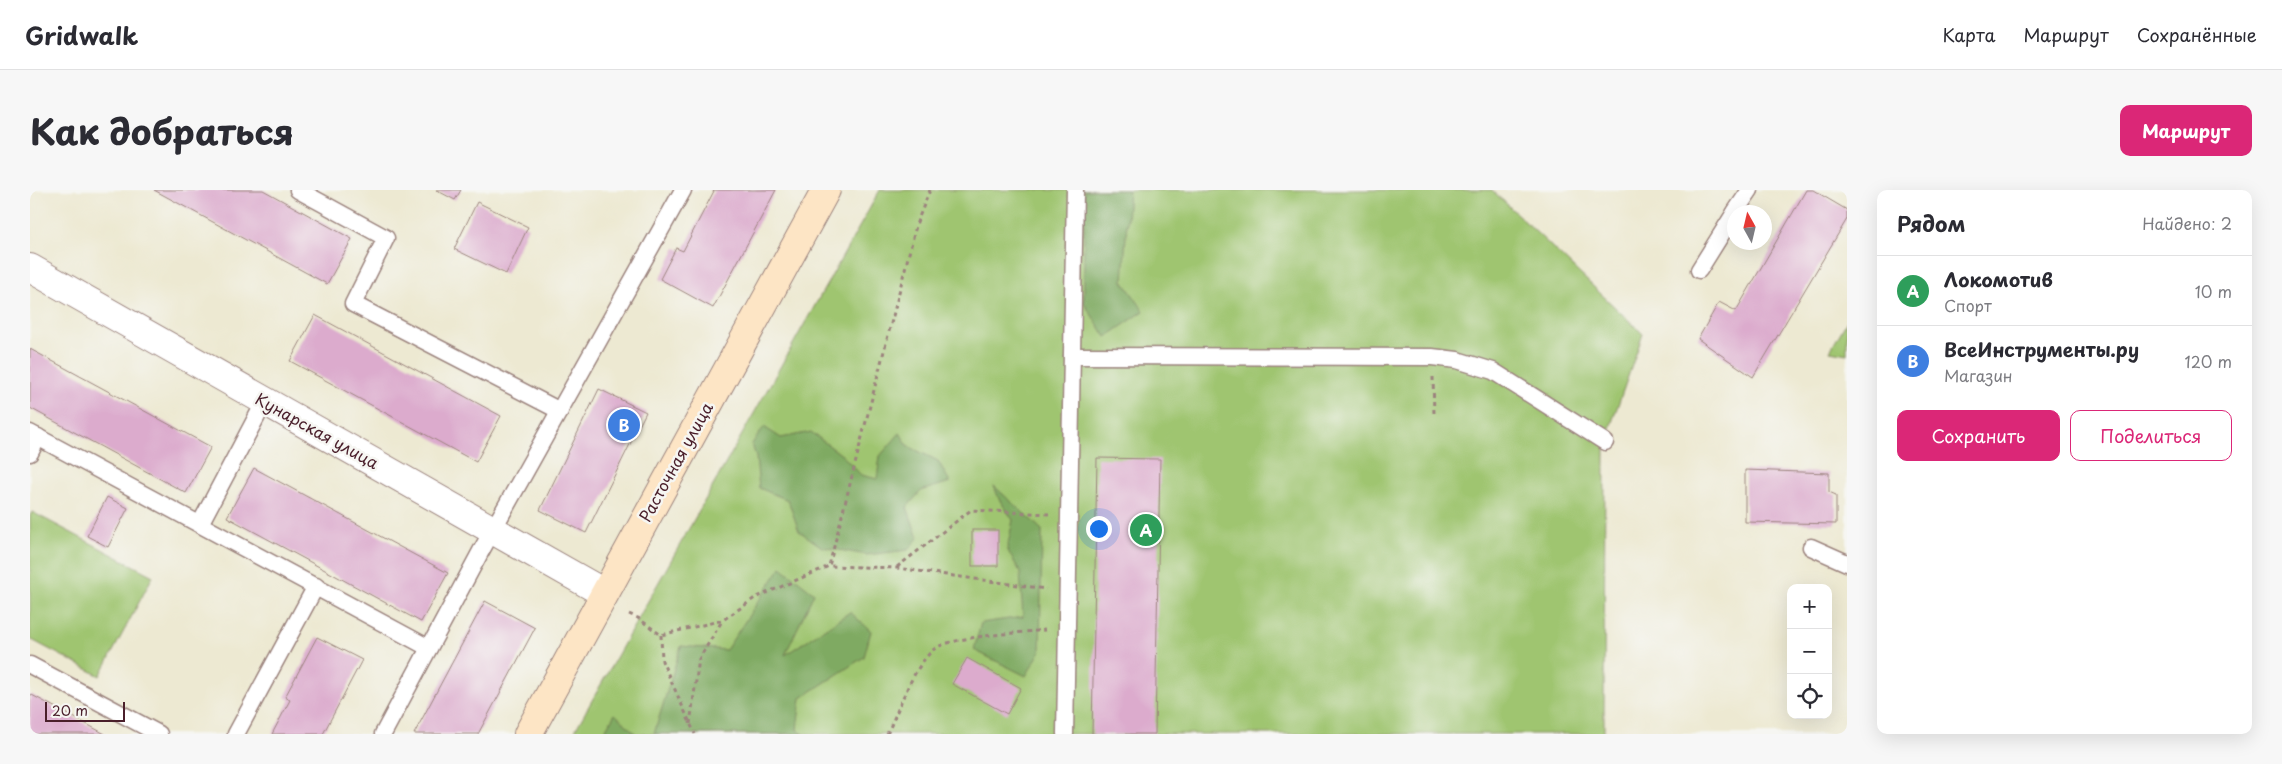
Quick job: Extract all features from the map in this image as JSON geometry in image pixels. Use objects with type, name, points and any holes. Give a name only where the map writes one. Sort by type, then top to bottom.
[{"type":"main road","name":"Расточная улица","points":[[528,734],[826,190]]},
{"type":"street","name":"Кунарская улица","points":[[30,268],[604,593]]},
{"type":"lane","points":[[298,190],[386,238],[353,304],[560,411]]},
{"type":"lane","points":[[383,734],[683,190]]},
{"type":"lane","points":[[1065,734],[1075,190]]},
{"type":"lane","points":[[1740,205],[1750,190]]},
{"type":"lane","points":[[1699,270],[1727,226]]},
{"type":"lane","points":[[1072,356],[1432,357],[1457,360],[1492,371],[1605,442]]},
{"type":"lane","points":[[200,524],[265,401]]},
{"type":"lane","points":[[30,454],[34,435],[429,648]]},
{"type":"lane","points":[[1811,547],[1847,563]]},
{"type":"lane","points":[[236,734],[316,586]]},
{"type":"lane","points":[[30,665],[159,734]]},
{"type":"path","points":[[829,566],[917,222],[930,190]]},
{"type":"path","points":[[1432,357],[1434,414]]},
{"type":"path","points":[[897,568],[971,510],[1068,515]]},
{"type":"path","points":[[661,635],[723,620],[755,598],[829,566],[897,568],[1069,592]]},
{"type":"path","points":[[629,614],[638,618],[661,635]]},
{"type":"path","points":[[690,724],[699,659],[723,620]]},
{"type":"path","points":[[887,734],[921,664],[934,649],[970,638],[1068,628]]},
{"type":"path","points":[[661,635],[662,661],[694,734]]},
{"type":"green space","points":[[880,190],[1492,190],[1643,334],[1605,442],[1604,734],[573,734]]},
{"type":"green space","points":[[1084,190],[1129,190],[1123,281],[1144,311],[1106,337],[1084,303]]},
{"type":"green space","points":[[1847,321],[1847,354],[1830,351]]},
{"type":"green space","points":[[764,427],[781,438],[811,432],[843,456],[861,475],[877,479],[880,456],[900,433],[908,446],[938,461],[950,482],[921,491],[907,507],[918,538],[908,550],[867,555],[822,547],[799,531],[788,500],[759,488],[756,457],[752,444]]},
{"type":"green space","points":[[994,486],[1042,530],[1040,652],[1026,676],[974,650],[981,623],[1023,617],[1020,572],[1007,549],[1013,520],[999,499]]},
{"type":"green space","points":[[32,512],[153,576],[100,676],[30,639],[30,516]]},
{"type":"green space","points":[[781,567],[814,593],[785,655],[850,612],[871,631],[864,657],[801,698],[797,730],[803,734],[654,734],[681,646],[726,650]]},
{"type":"green space","points":[[615,714],[636,734],[603,734]]},
{"type":"building","points":[[154,190],[263,190],[352,239],[327,284]]},
{"type":"building","points":[[436,190],[461,190],[455,200]]},
{"type":"building","points":[[712,190],[776,190],[713,308],[660,279],[676,248],[683,251],[714,191]]},
{"type":"building","points":[[1806,190],[1813,190],[1847,210],[1847,219],[1753,377],[1698,339],[1719,302],[1736,311]]},
{"type":"building","points":[[477,202],[528,227],[506,274],[454,249]]},
{"type":"building","points":[[315,315],[501,416],[476,462],[290,361]]},
{"type":"building","points":[[30,349],[211,447],[186,493],[30,408]]},
{"type":"building","points":[[599,389],[646,412],[586,533],[540,510]]},
{"type":"building","points":[[1097,458],[1160,459],[1155,734],[1092,734]]},
{"type":"building","points":[[254,468],[448,573],[421,622],[227,517]]},
{"type":"building","points":[[1745,470],[1829,473],[1829,492],[1836,495],[1836,524],[1745,522]]},
{"type":"building","points":[[107,497],[128,508],[108,547],[87,536]]},
{"type":"building","points":[[972,530],[998,530],[998,566],[972,566]]},
{"type":"building","points":[[485,601],[535,628],[478,734],[414,734]]},
{"type":"building","points":[[317,637],[362,660],[323,734],[272,734],[290,700],[285,697]]},
{"type":"building","points":[[967,658],[1021,688],[1007,714],[952,684]]},
{"type":"building","points":[[30,694],[105,734],[30,734]]},
{"type":"place","name":"ВсеИнструменты.ру","points":[[624,425]]},
{"type":"place","name":"Локомотив","points":[[1146,530]]}]
